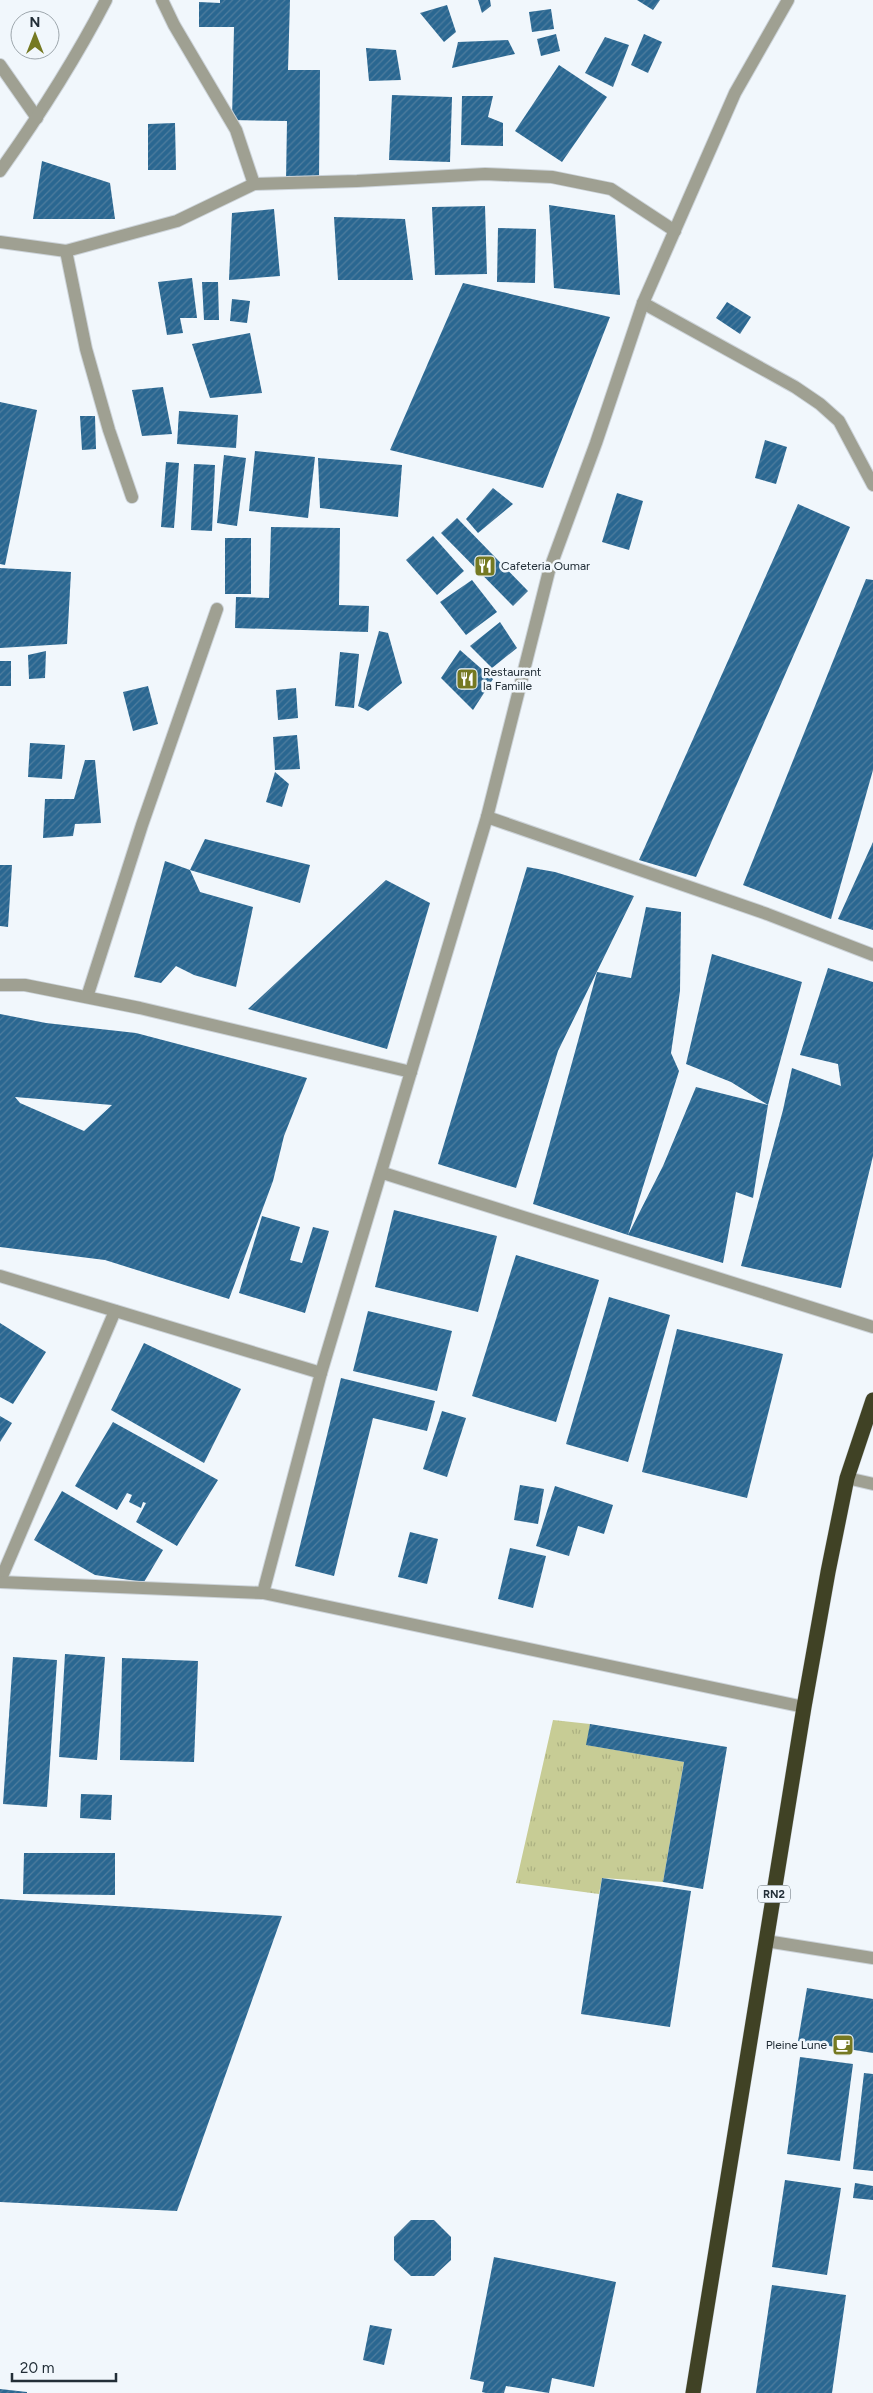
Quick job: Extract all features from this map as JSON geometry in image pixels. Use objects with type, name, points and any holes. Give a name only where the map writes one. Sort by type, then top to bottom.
[{"type":"highway","name":"RN2","points":[[693,2393],[804,1707],[847,1478],[873,1400]]},
{"type":"street","points":[[0,171],[37,118],[83,44],[106,0]]},
{"type":"street","points":[[162,0],[174,25],[236,130],[254,184]]},
{"type":"street","points":[[263,1593],[321,1373],[487,817],[549,570],[596,443],[643,304],[735,93],[788,0]]},
{"type":"street","points":[[0,65],[37,118]]},
{"type":"street","points":[[0,242],[66,250],[177,221],[254,184],[485,174],[552,177],[611,189],[675,231]]},
{"type":"street","points":[[66,250],[86,350],[109,430],[132,497]]},
{"type":"street","points":[[643,304],[795,387],[820,404],[839,421],[873,485]]},
{"type":"street","points":[[87,997],[142,826],[216,609]]},
{"type":"street","points":[[487,817],[767,914],[873,955]]},
{"type":"street","points":[[0,985],[25,985],[87,997],[411,1072]]},
{"type":"street","points":[[382,1172],[873,1327]]},
{"type":"street","points":[[0,1276],[321,1373]]},
{"type":"street","points":[[115,1311],[0,1581],[263,1593],[804,1707]]},
{"type":"street","points":[[847,1478],[873,1484]]},
{"type":"street","points":[[766,1942],[873,1958]]},
{"type":"green space","points":[[553,1720],[590,1724],[587,1745],[684,1762],[663,1882],[602,1878],[599,1894],[516,1883]]},
{"type":"building","points":[[220,0],[290,0],[288,70],[320,70],[319,181],[286,181],[287,121],[232,120],[234,27],[199,27],[199,2],[220,3]]},
{"type":"building","points":[[478,0],[490,0],[491,6],[482,13]]},
{"type":"building","points":[[637,0],[660,0],[653,10]]},
{"type":"building","points":[[447,5],[456,32],[444,42],[420,13]]},
{"type":"building","points":[[551,9],[554,29],[532,32],[529,12]]},
{"type":"building","points":[[556,34],[560,51],[541,56],[537,39]]},
{"type":"building","points":[[644,34],[662,42],[648,73],[631,65]]},
{"type":"building","points":[[605,37],[629,45],[613,87],[585,73]]},
{"type":"building","points":[[508,40],[515,54],[452,68],[458,42]]},
{"type":"building","points":[[366,48],[396,50],[401,80],[369,81]]},
{"type":"building","points":[[559,65],[607,97],[562,162],[515,131]]},
{"type":"building","points":[[392,95],[452,97],[450,162],[389,160]]},
{"type":"building","points":[[462,96],[493,96],[488,117],[503,123],[503,146],[461,145]]},
{"type":"building","points":[[175,123],[176,170],[148,170],[148,124]]},
{"type":"building","points":[[42,161],[110,183],[115,219],[33,219]]},
{"type":"building","points":[[549,205],[615,215],[620,295],[554,288]]},
{"type":"building","points":[[485,206],[487,274],[435,275],[432,207]]},
{"type":"building","points":[[274,209],[280,276],[229,280],[232,213]]},
{"type":"building","points":[[334,217],[405,219],[413,280],[338,280]]},
{"type":"building","points":[[498,228],[536,229],[535,283],[497,282]]},
{"type":"building","points":[[192,278],[197,318],[180,318],[183,333],[167,335],[158,282]]},
{"type":"building","points":[[202,282],[218,282],[219,320],[204,320]]},
{"type":"building","points":[[463,283],[610,317],[543,488],[390,450]]},
{"type":"building","points":[[232,299],[250,301],[247,323],[230,321]]},
{"type":"building","points":[[727,302],[751,317],[740,334],[716,318]]},
{"type":"building","points":[[250,333],[262,393],[210,398],[192,344]]},
{"type":"building","points":[[163,387],[172,434],[142,436],[132,390]]},
{"type":"building","points":[[0,402],[37,410],[5,565],[0,564]]},
{"type":"building","points":[[179,411],[238,415],[236,448],[177,444]]},
{"type":"building","points":[[80,416],[95,416],[96,449],[82,450]]},
{"type":"building","points":[[765,440],[787,447],[776,484],[755,478]]},
{"type":"building","points":[[255,451],[315,457],[308,518],[249,511]]},
{"type":"building","points":[[224,455],[246,458],[237,526],[217,523]]},
{"type":"building","points":[[318,458],[402,465],[398,517],[320,508]]},
{"type":"building","points":[[166,462],[179,463],[174,528],[161,527]]},
{"type":"building","points":[[194,464],[215,465],[212,531],[191,530]]},
{"type":"building","points":[[493,488],[513,504],[478,533],[466,519]]},
{"type":"building","points":[[617,493],[643,501],[629,550],[602,542]]},
{"type":"building","points":[[798,504],[850,527],[696,877],[639,860]]},
{"type":"building","points":[[457,518],[528,591],[513,606],[441,533]]},
{"type":"building","points":[[271,527],[340,528],[339,605],[369,606],[368,632],[235,628],[236,597],[269,598]]},
{"type":"building","points":[[433,536],[464,571],[437,595],[406,560]]},
{"type":"building","points":[[225,538],[251,538],[251,594],[225,594]]},
{"type":"building","points":[[0,568],[71,572],[67,644],[0,648]]},
{"type":"building","points":[[866,579],[873,580],[873,770],[831,919],[743,885]]},
{"type":"building","points":[[472,580],[497,612],[466,635],[440,602]]},
{"type":"building","points":[[500,622],[517,648],[492,668],[470,646]]},
{"type":"building","points":[[379,631],[388,633],[402,683],[368,711],[358,706]]},
{"type":"building","points":[[460,650],[493,679],[473,710],[441,678]]},
{"type":"building","points":[[46,651],[45,678],[29,679],[28,655]]},
{"type":"building","points":[[340,652],[359,654],[354,708],[335,706]]},
{"type":"building","points":[[0,661],[11,661],[11,686],[0,686]]},
{"type":"building","points":[[148,686],[158,724],[133,731],[123,692]]},
{"type":"building","points":[[296,688],[298,718],[278,720],[276,690]]},
{"type":"building","points":[[297,735],[300,769],[275,770],[273,737]]},
{"type":"building","points":[[30,743],[65,745],[62,779],[28,777]]},
{"type":"building","points":[[85,760],[95,760],[101,823],[75,824],[73,836],[43,838],[45,799],[74,799]]},
{"type":"building","points":[[275,772],[289,784],[282,807],[266,802]]},
{"type":"building","points":[[205,839],[310,865],[300,903],[190,870]]},
{"type":"building","points":[[873,842],[873,930],[838,919]]},
{"type":"building","points":[[165,861],[190,870],[200,892],[253,907],[236,987],[194,975],[176,966],[161,983],[134,977]]},
{"type":"building","points":[[0,865],[12,865],[8,927],[0,926]]},
{"type":"building","points":[[527,867],[555,872],[634,896],[558,1051],[516,1188],[438,1164]]},
{"type":"building","points":[[386,880],[430,903],[387,1049],[248,1009]]},
{"type":"building","points":[[646,907],[681,912],[680,991],[671,1053],[679,1071],[628,1235],[533,1204],[597,972],[631,978]]},
{"type":"building","points":[[712,954],[802,982],[768,1105],[731,1082],[686,1064]]},
{"type":"building","points":[[828,968],[873,982],[873,1156],[841,1288],[741,1266],[783,1110],[792,1068],[841,1086],[838,1064],[800,1055]]},
{"type":"building","points":[[0,1014],[46,1023],[136,1033],[307,1078],[284,1136],[273,1181],[229,1299],[105,1260],[0,1247]],"holes":[[[15,1097],[112,1105],[84,1131],[20,1103]]]},
{"type":"building","points":[[696,1087],[768,1105],[753,1198],[736,1192],[723,1263],[628,1235],[663,1166]]},
{"type":"building","points":[[394,1210],[497,1236],[478,1312],[375,1287]]},
{"type":"building","points":[[262,1216],[300,1227],[290,1260],[302,1263],[313,1227],[329,1231],[305,1313],[239,1293]]},
{"type":"building","points":[[516,1255],[599,1280],[556,1422],[472,1396]]},
{"type":"building","points":[[609,1297],[670,1315],[628,1462],[566,1444]]},
{"type":"building","points":[[368,1311],[452,1331],[437,1391],[353,1371]]},
{"type":"building","points":[[0,1323],[46,1352],[13,1404],[0,1397]]},
{"type":"building","points":[[677,1329],[783,1354],[747,1498],[642,1472]]},
{"type":"building","points":[[144,1343],[241,1389],[204,1463],[111,1410]]},
{"type":"building","points":[[341,1378],[435,1401],[427,1431],[373,1418],[334,1576],[295,1566]]},
{"type":"building","points":[[442,1411],[466,1418],[447,1477],[423,1469]]},
{"type":"building","points":[[0,1416],[12,1423],[0,1442]]},
{"type":"building","points":[[113,1422],[218,1480],[177,1546],[136,1522],[146,1503],[143,1502],[141,1508],[129,1502],[132,1495],[127,1493],[117,1510],[75,1486]]},
{"type":"building","points":[[520,1485],[544,1489],[538,1524],[514,1520]]},
{"type":"building","points":[[555,1486],[613,1505],[604,1534],[578,1526],[569,1556],[536,1546]]},
{"type":"building","points":[[62,1491],[163,1550],[144,1582],[95,1575],[34,1540]]},
{"type":"building","points":[[410,1532],[438,1539],[427,1584],[398,1577]]},
{"type":"building","points":[[510,1548],[546,1556],[533,1608],[498,1599]]},
{"type":"building","points":[[65,1654],[105,1657],[97,1760],[59,1757]]},
{"type":"building","points":[[13,1657],[57,1660],[47,1807],[3,1804]]},
{"type":"building","points":[[122,1658],[198,1661],[194,1762],[120,1760]]},
{"type":"building","points":[[590,1724],[727,1747],[703,1889],[663,1882],[684,1762],[586,1745]]},
{"type":"building","points":[[81,1794],[112,1795],[111,1820],[80,1818]]},
{"type":"building","points":[[24,1853],[115,1853],[115,1895],[23,1894]]},
{"type":"building","points":[[602,1878],[691,1891],[670,2027],[581,2014]]},
{"type":"building","points":[[0,1899],[282,1916],[177,2211],[0,2202]]},
{"type":"building","points":[[807,1988],[873,1999],[873,2053],[798,2041]]},
{"type":"building","points":[[800,2057],[853,2064],[840,2161],[787,2154]]},
{"type":"building","points":[[864,2073],[873,2074],[873,2171],[853,2169]]},
{"type":"building","points":[[785,2180],[841,2188],[827,2275],[772,2267]]},
{"type":"building","points":[[855,2183],[873,2186],[873,2200],[853,2198]]},
{"type":"building","points":[[411,2220],[434,2220],[451,2237],[451,2260],[434,2276],[411,2276],[394,2260],[394,2237]]},
{"type":"building","points":[[494,2257],[616,2282],[594,2387],[552,2378],[549,2393],[506,2386],[504,2393],[486,2393],[482,2392],[484,2382],[470,2379]]},
{"type":"building","points":[[772,2285],[846,2295],[832,2393],[756,2393]]},
{"type":"building","points":[[370,2325],[392,2329],[384,2365],[363,2360]]},
{"type":"building","points":[[0,2389],[27,2392],[27,2393],[0,2393]]},
{"type":"place","name":"Cafeteria Oumar","points":[[485,566]]},
{"type":"place","name":"Restaurant la Famille","points":[[467,679]]},
{"type":"place","name":"Pleine Lune","points":[[843,2045]]}]
